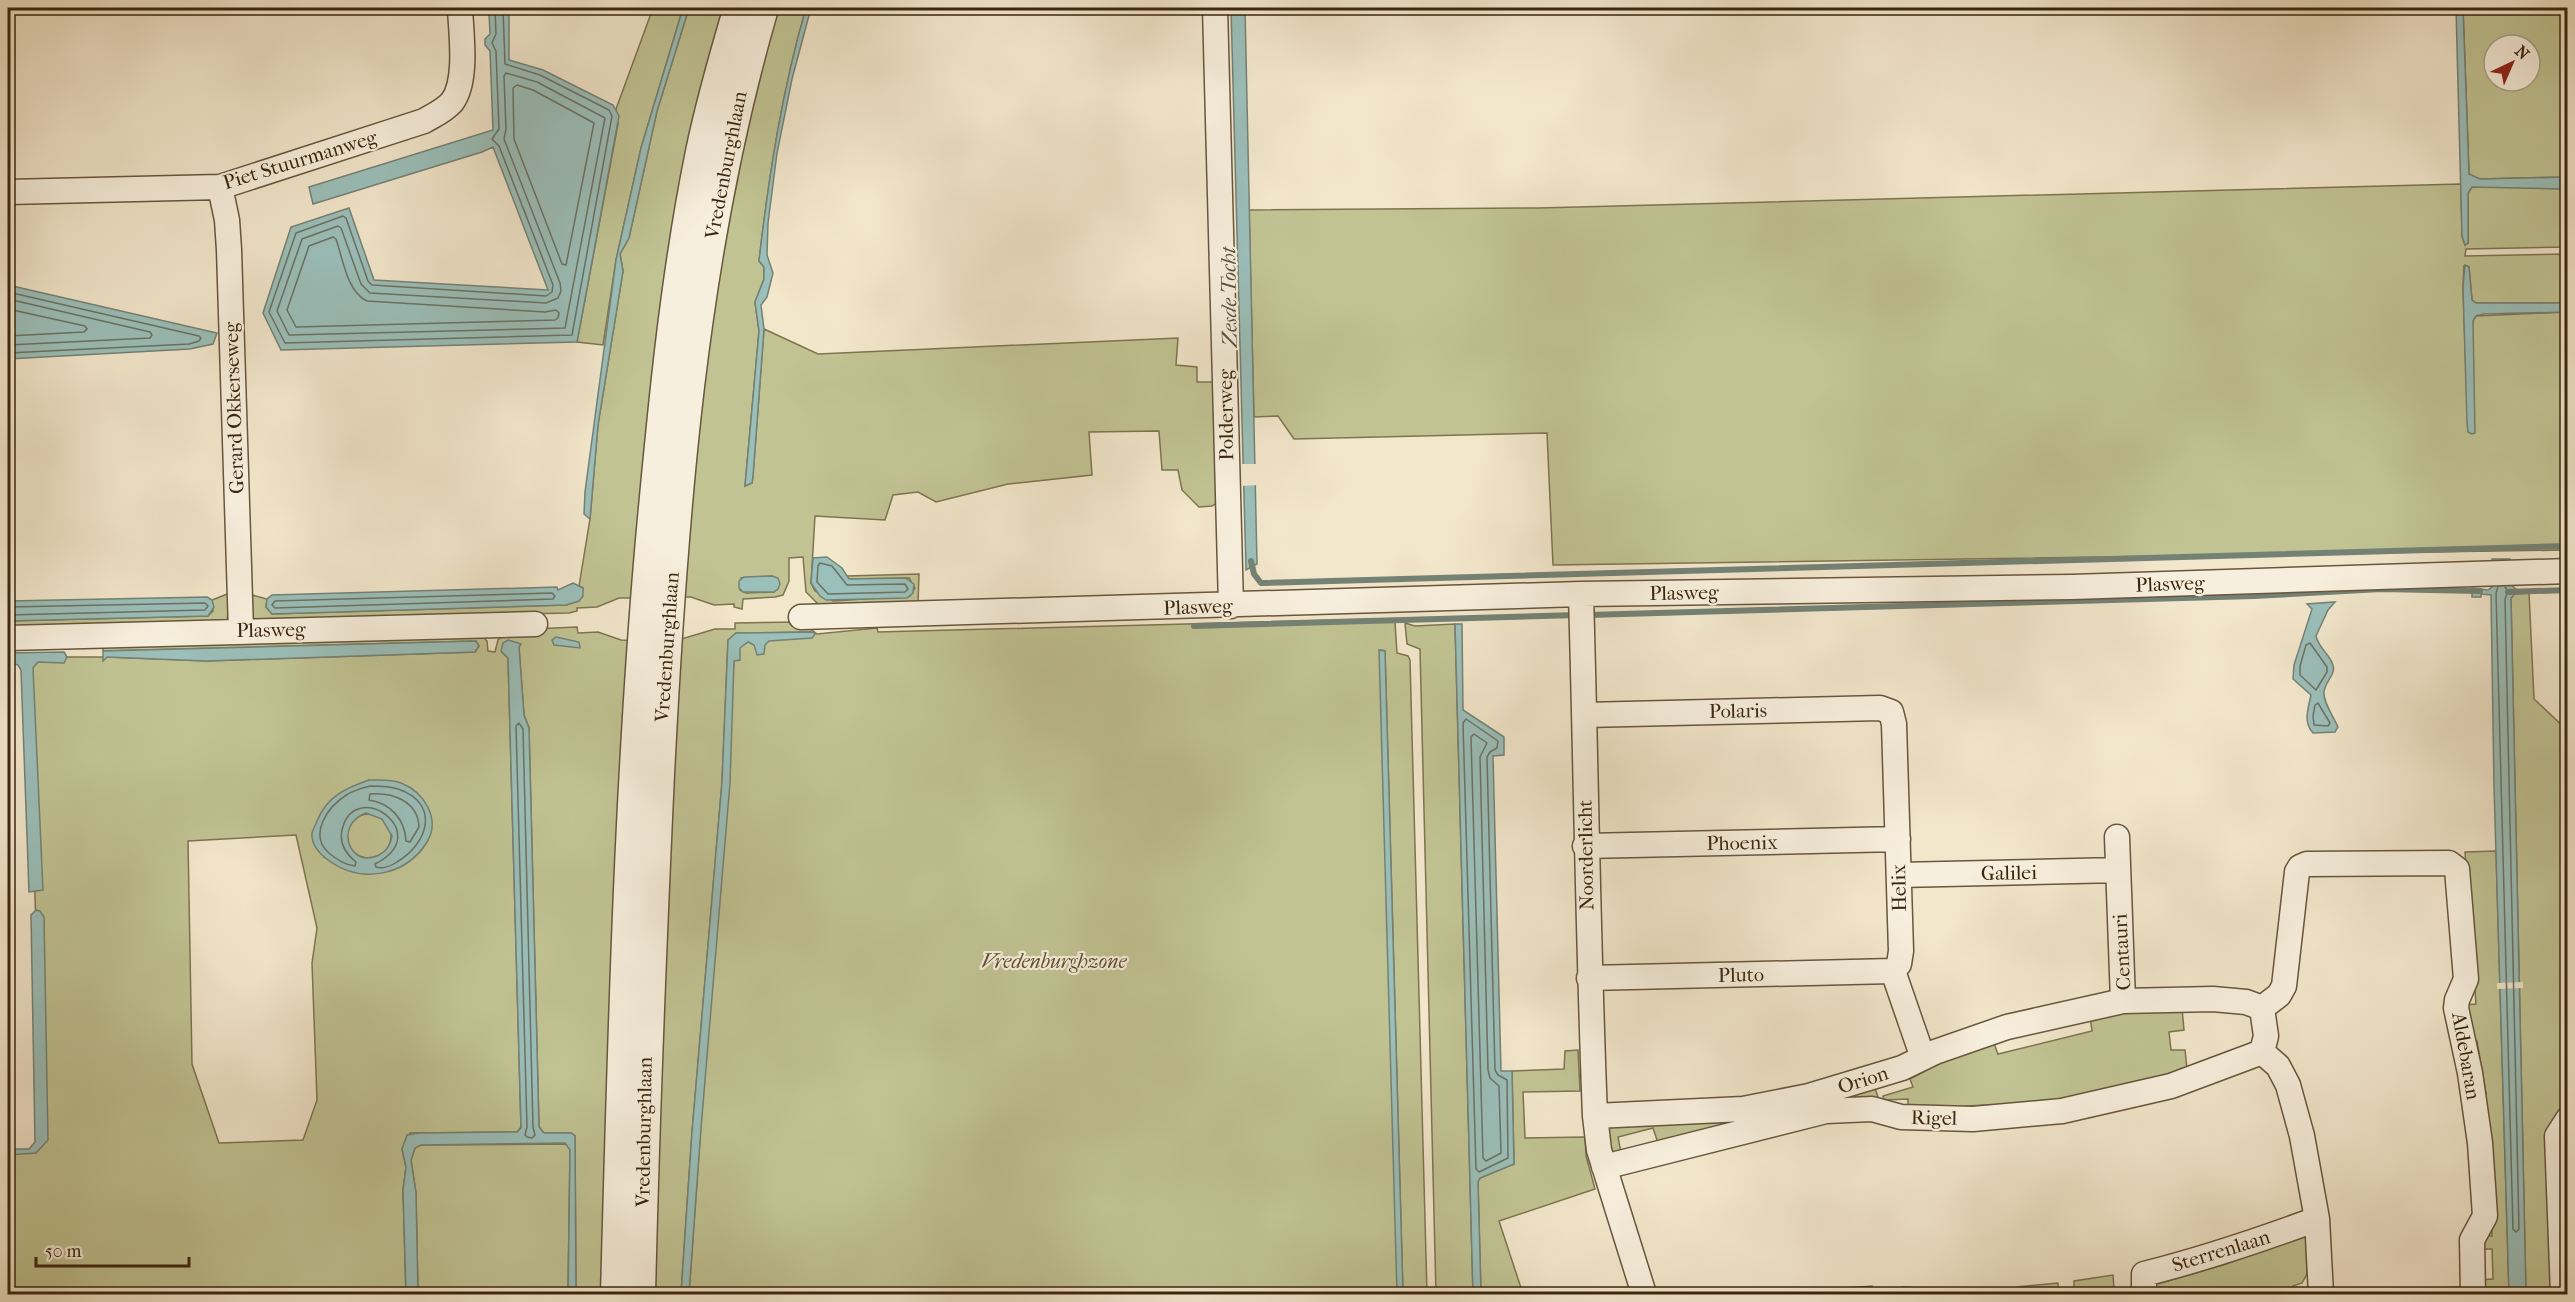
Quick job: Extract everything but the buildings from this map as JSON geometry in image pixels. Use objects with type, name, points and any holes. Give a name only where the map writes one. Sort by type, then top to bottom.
[{"type":"street","name":"Piet Stuurmanweg","points":[[8,192],[220,187],[424,121],[442,111],[453,100],[460,86],[460,8]]},
{"type":"street","name":"Vredenburghlaan","points":[[616,1294],[623,1048],[658,598],[675,305],[701,153],[739,8]]},
{"type":"street","name":"Vredenburghlaan","points":[[658,598],[685,431],[700,309],[724,159],[742,81],[763,8]]},
{"type":"street","name":"Polderweg","points":[[1215,8],[1231,606]]},
{"type":"street","name":"Gerard Okkerseweg","points":[[220,187],[227,220],[229,250],[241,631]]},
{"type":"street","name":"Plasweg","points":[[801,617],[1581,594],[2072,587],[2568,571]]},
{"type":"street","name":"Noorderlicht","points":[[1581,594],[1585,715],[1585,846],[1595,1116]]},
{"type":"street","name":"Plasweg","points":[[8,638],[535,624]]},
{"type":"street","name":"Vredenburghlaan","points":[[640,1294],[654,639]]},
{"type":"street","name":"Polaris","points":[[1585,715],[1880,708],[1891,712]]},
{"type":"street","name":"Helix","points":[[1891,712],[1894,724],[1901,951],[1899,964],[1893,971]]},
{"type":"street","name":"Centauri","points":[[2117,837],[2123,1000],[2213,999],[2246,1002],[2262,1008]]},
{"type":"street","name":"Phoenix","points":[[1585,846],[1898,839]]},
{"type":"street","name":"Aldebaran","points":[[2262,1008],[2279,995],[2284,986],[2297,872],[2300,867],[2307,864],[2449,863],[2457,868],[2466,979],[2456,1008],[2470,1073],[2480,1143],[2485,1216],[2472,1240],[2473,1294]]},
{"type":"street","name":"Galilei","points":[[1899,875],[2118,870]]},
{"type":"street","name":"Pluto","points":[[1589,978],[1893,971]]},
{"type":"street","points":[[1893,971],[1923,1058]]},
{"type":"street","name":"Orion","points":[[1595,1116],[1743,1109],[1809,1096],[1902,1068],[2007,1027],[2123,1000]]},
{"type":"street","points":[[2262,1008],[2266,1036],[2262,1052],[2278,1066],[2288,1085],[2304,1147],[2317,1219],[2321,1294]]},
{"type":"street","name":"Rigel","points":[[1605,1167],[1826,1111],[1872,1109],[1901,1117],[1973,1119],[2062,1111],[2171,1086],[2262,1052]]},
{"type":"street","points":[[1595,1116],[1599,1150],[1644,1294]]},
{"type":"street","points":[[2563,1294],[2558,1136],[2568,1119]]},
{"type":"street","name":"Sterrenlaan","points":[[2144,1294],[2144,1274],[2253,1243],[2317,1219]]},
{"type":"green space","points":[[653,8],[683,8],[641,148],[616,260],[603,345],[577,342],[618,124],[616,109]]},
{"type":"green space","points":[[689,8],[733,8],[634,598],[619,598],[597,607],[577,608],[577,611],[569,613],[252,620],[248,594],[267,599],[266,607],[272,614],[566,605],[579,601],[583,588],[579,586],[590,519],[598,425],[623,271],[620,254],[629,238],[657,111]]},
{"type":"green space","points":[[770,8],[806,8],[783,102],[763,229],[759,261],[764,267],[764,279],[755,302],[759,331],[745,486],[752,483],[753,476],[764,329],[818,354],[1178,338],[1176,365],[1197,367],[1197,382],[1218,382],[1219,502],[1212,506],[1199,507],[1182,490],[1178,470],[1162,470],[1159,431],[1089,432],[1092,475],[1008,484],[936,502],[918,492],[893,495],[885,520],[815,516],[811,583],[815,591],[833,601],[910,596],[915,588],[909,578],[848,579],[847,576],[919,574],[918,605],[820,606],[806,592],[803,557],[789,558],[789,581],[783,595],[743,599],[742,609],[734,607],[734,604],[714,605],[691,597],[681,597],[698,381]],"holes":[[[772,576],[774,592],[746,593],[740,590],[741,578]]]},
{"type":"green space","points":[[2463,8],[2567,8],[2567,177],[2480,179],[2469,174]]},
{"type":"green space","points":[[2461,184],[2462,236],[2465,245],[2468,243],[2468,193],[2472,187],[2567,187],[2567,247],[2466,249],[2465,256],[2567,254],[2567,303],[2476,303],[2472,300],[2469,267],[2464,266],[2463,287],[2468,432],[2473,321],[2476,316],[2567,312],[2567,550],[1553,565],[1547,433],[1294,439],[1278,416],[1254,417],[1249,210],[1539,208]]},
{"type":"green space","points":[[230,593],[227,621],[8,629],[8,621],[208,616],[213,611],[212,600]]},
{"type":"green space","points":[[2529,593],[2534,699],[2567,730],[2568,1073],[2561,1081],[2567,1087],[2568,1107],[2552,1123],[2556,1294],[2526,1294],[2511,598],[2514,594]]},
{"type":"green space","name":"Vredenburghzone","points":[[1380,619],[1381,622],[1395,622],[1397,653],[1408,656],[1410,660],[1427,1294],[1403,1294],[1385,651],[1381,650],[1399,1294],[689,1294],[734,661],[738,636],[812,632],[736,633],[728,640],[722,782],[692,1132],[681,1294],[645,1294],[678,640],[715,629],[735,629],[735,623],[802,622],[817,634],[877,628],[878,632]]},
{"type":"green space","points":[[1405,623],[1415,626],[1455,624],[1473,1294],[1436,1294],[1420,649],[1407,644]]},
{"type":"green space","points":[[577,627],[578,633],[598,632],[621,640],[637,641],[609,1294],[576,1294],[575,1136],[571,1133],[544,1133],[539,1127],[529,728],[524,715],[519,647],[515,643],[502,652],[508,658],[521,1127],[517,1132],[410,1133],[402,1149],[406,1167],[403,1190],[406,1294],[8,1294],[8,1152],[34,1151],[43,1138],[27,657],[207,661],[475,652],[479,646],[476,641],[103,651],[103,642],[480,634],[487,641],[488,651],[495,652],[498,640],[509,630]],"holes":[[[369,780],[428,840],[420,852],[408,862],[324,857]],[[296,835],[317,928],[312,963],[317,1100],[303,1140],[219,1143],[192,1064],[188,841]]]},
{"type":"green space","points":[[369,814],[385,820],[391,836],[385,852],[369,858],[353,852],[347,836],[353,820]]},
{"type":"green space","points":[[2496,851],[2509,1294],[2479,1294],[2479,1280],[2493,1279],[2492,1249],[2479,1249],[2486,1236],[2492,1236],[2489,1168],[2480,1095],[2486,1094],[2477,1041],[2469,1041],[2463,1005],[2476,1004],[2465,852]]},
{"type":"green space","points":[[2182,1008],[2184,1030],[2169,1032],[2171,1050],[2185,1050],[2187,1069],[2153,1080],[2043,1103],[1965,1106],[1965,1112],[1908,1110],[1908,1099],[1884,1100],[1883,1096],[1913,1087],[1910,1079],[1927,1070],[1925,1065],[1993,1041],[1998,1054],[2092,1031],[2090,1016],[2114,1010]]},
{"type":"green space","points":[[1578,1050],[1580,1091],[1523,1092],[1525,1138],[1585,1137],[1586,1156],[1595,1189],[1499,1221],[1523,1294],[1481,1294],[1478,1182],[1480,1178],[1514,1164],[1512,1071],[1564,1069],[1565,1051]]},
{"type":"green space","points":[[1874,1085],[1879,1100],[1825,1100]]},
{"type":"green space","points":[[1735,1117],[1736,1123],[1658,1143],[1653,1128],[1618,1137],[1621,1153],[1612,1155],[1606,1130],[1610,1126]]},
{"type":"green space","points":[[567,1144],[570,1150],[568,1294],[418,1294],[416,1193],[411,1160],[415,1148],[421,1145]]},
{"type":"green space","points":[[2306,1235],[2307,1274],[2302,1283],[2293,1286],[2293,1291],[2158,1294],[2153,1292],[2155,1278],[2157,1284],[2226,1264]]},
{"type":"green space","points":[[2113,1275],[2114,1289],[2074,1290],[2074,1281]]},
{"type":"green space","points":[[2058,1283],[2058,1294],[2017,1294],[2017,1287]]},
{"type":"green space","points":[[1872,1286],[1872,1294],[1834,1294],[1834,1289]]},
{"type":"green space","points":[[1902,1287],[1937,1289],[1937,1294],[1902,1294]]},
{"type":"green space","points":[[2464,1287],[2465,1294],[2334,1294],[2332,1291]]},
{"type":"green space","points":[[1996,1288],[1996,1294],[1958,1294],[1958,1289]]},
{"type":"water","points":[[491,8],[509,10],[509,60],[543,70],[613,105],[619,116],[577,342],[281,350],[263,313],[291,227],[349,208],[374,280],[548,290],[493,147],[313,204],[309,187],[493,130],[490,51],[485,45],[485,39],[490,34],[489,13]]},
{"type":"water","points":[[683,8],[689,8],[657,111],[629,238],[620,254],[623,271],[598,425],[590,519],[584,514],[585,492],[616,260],[641,148]]},
{"type":"water","points":[[806,8],[811,8],[792,79],[777,153],[768,223],[767,255],[773,273],[767,297],[761,305],[764,329],[753,476],[752,483],[745,486],[759,331],[755,302],[764,279],[764,267],[759,261],[763,229],[783,102]]},
{"type":"water","points":[[1231,8],[1245,8],[1257,564],[1246,570]]},
{"type":"water","points":[[2456,8],[2463,8],[2469,174],[2480,179],[2568,177],[2567,187],[2559,189],[2472,187],[2468,193],[2468,243],[2465,245],[2462,236]]},
{"type":"water","points":[[2465,265],[2469,267],[2472,300],[2476,303],[2568,303],[2567,312],[2476,316],[2473,321],[2475,433],[2472,434],[2468,432],[2467,422],[2463,287]]},
{"type":"water","points":[[8,285],[217,333],[213,344],[190,349],[8,359]]},
{"type":"water","points":[[827,557],[842,568],[849,579],[905,578],[914,584],[913,593],[907,598],[826,600],[820,596],[811,583],[813,558]]},
{"type":"water","points":[[2492,559],[2510,559],[2511,585],[2516,589],[2516,593],[2511,598],[2526,1294],[2509,1294],[2494,786],[2491,595],[2481,594],[2481,597],[2472,597],[2472,588],[2488,590],[2492,587]]},
{"type":"water","points":[[772,576],[778,578],[780,584],[774,592],[743,592],[739,588],[739,581],[744,577]]},
{"type":"water","points":[[573,583],[583,588],[583,596],[579,601],[566,605],[272,614],[266,607],[267,599],[272,595],[557,587],[558,590]]},
{"type":"water","points":[[207,597],[212,600],[214,607],[208,616],[8,621],[8,601]]},
{"type":"water","points":[[2335,602],[2328,610],[2316,636],[2334,669],[2325,688],[2324,696],[2338,727],[2335,732],[2313,733],[2307,720],[2311,695],[2293,679],[2294,665],[2312,609],[2307,604]]},
{"type":"water","points":[[1455,624],[1462,624],[1463,710],[1504,737],[1504,755],[1493,756],[1501,1071],[1512,1071],[1514,1164],[1480,1178],[1478,1182],[1481,1294],[1473,1294]]},
{"type":"water","points":[[813,632],[815,634],[812,638],[769,641],[765,645],[764,654],[757,655],[754,645],[748,642],[740,648],[740,660],[734,661],[730,783],[689,1294],[681,1294],[692,1132],[722,782],[728,640],[736,633]]},
{"type":"water","points":[[556,637],[579,642],[580,648],[554,645],[552,640]]},
{"type":"water","points":[[508,640],[521,644],[519,647],[524,715],[529,728],[539,1127],[544,1133],[571,1133],[575,1136],[576,1294],[568,1294],[570,1150],[565,1143],[421,1145],[415,1148],[411,1160],[416,1193],[418,1294],[406,1294],[403,1190],[406,1167],[402,1149],[407,1135],[517,1132],[521,1128],[508,658],[501,651],[503,643]]},
{"type":"water","points":[[476,641],[479,646],[475,652],[207,661],[107,657],[103,661],[103,651]]},
{"type":"water","points":[[1379,650],[1385,651],[1403,1294],[1397,1294]]},
{"type":"water","points":[[64,652],[67,657],[64,663],[38,662],[33,668],[43,890],[29,892],[21,670],[18,665],[8,661],[8,653]]},
{"type":"water","points":[[369,780],[397,782],[409,787],[428,807],[432,824],[427,842],[407,863],[381,873],[368,874],[341,868],[328,860],[315,845],[312,831],[321,812],[332,799],[345,790]],"holes":[[[366,813],[382,819],[392,836],[388,847],[379,855],[369,858],[353,851],[348,836],[350,827],[356,819]]]},
{"type":"water","points":[[36,910],[40,911],[44,917],[48,1140],[36,1153],[8,1155],[8,1149],[29,1149],[35,1142],[31,915]]},
{"type":"pier","points":[[1240,464],[1259,464],[1259,485],[1240,486]]},
{"type":"pier","points":[[2523,982],[2523,988],[2497,989],[2497,983]]},
{"type":"waterway","points":[[1251,561],[1254,574],[1261,583],[2568,546]]},
{"type":"waterway","points":[[1588,615],[2254,596],[2381,589],[2480,591]]},
{"type":"waterway","points":[[2508,592],[2568,590]]},
{"type":"waterway","points":[[1194,626],[1578,615]]},
{"type":"water label","name":"Zesde Tocht","points":[[1229,297]]}]
